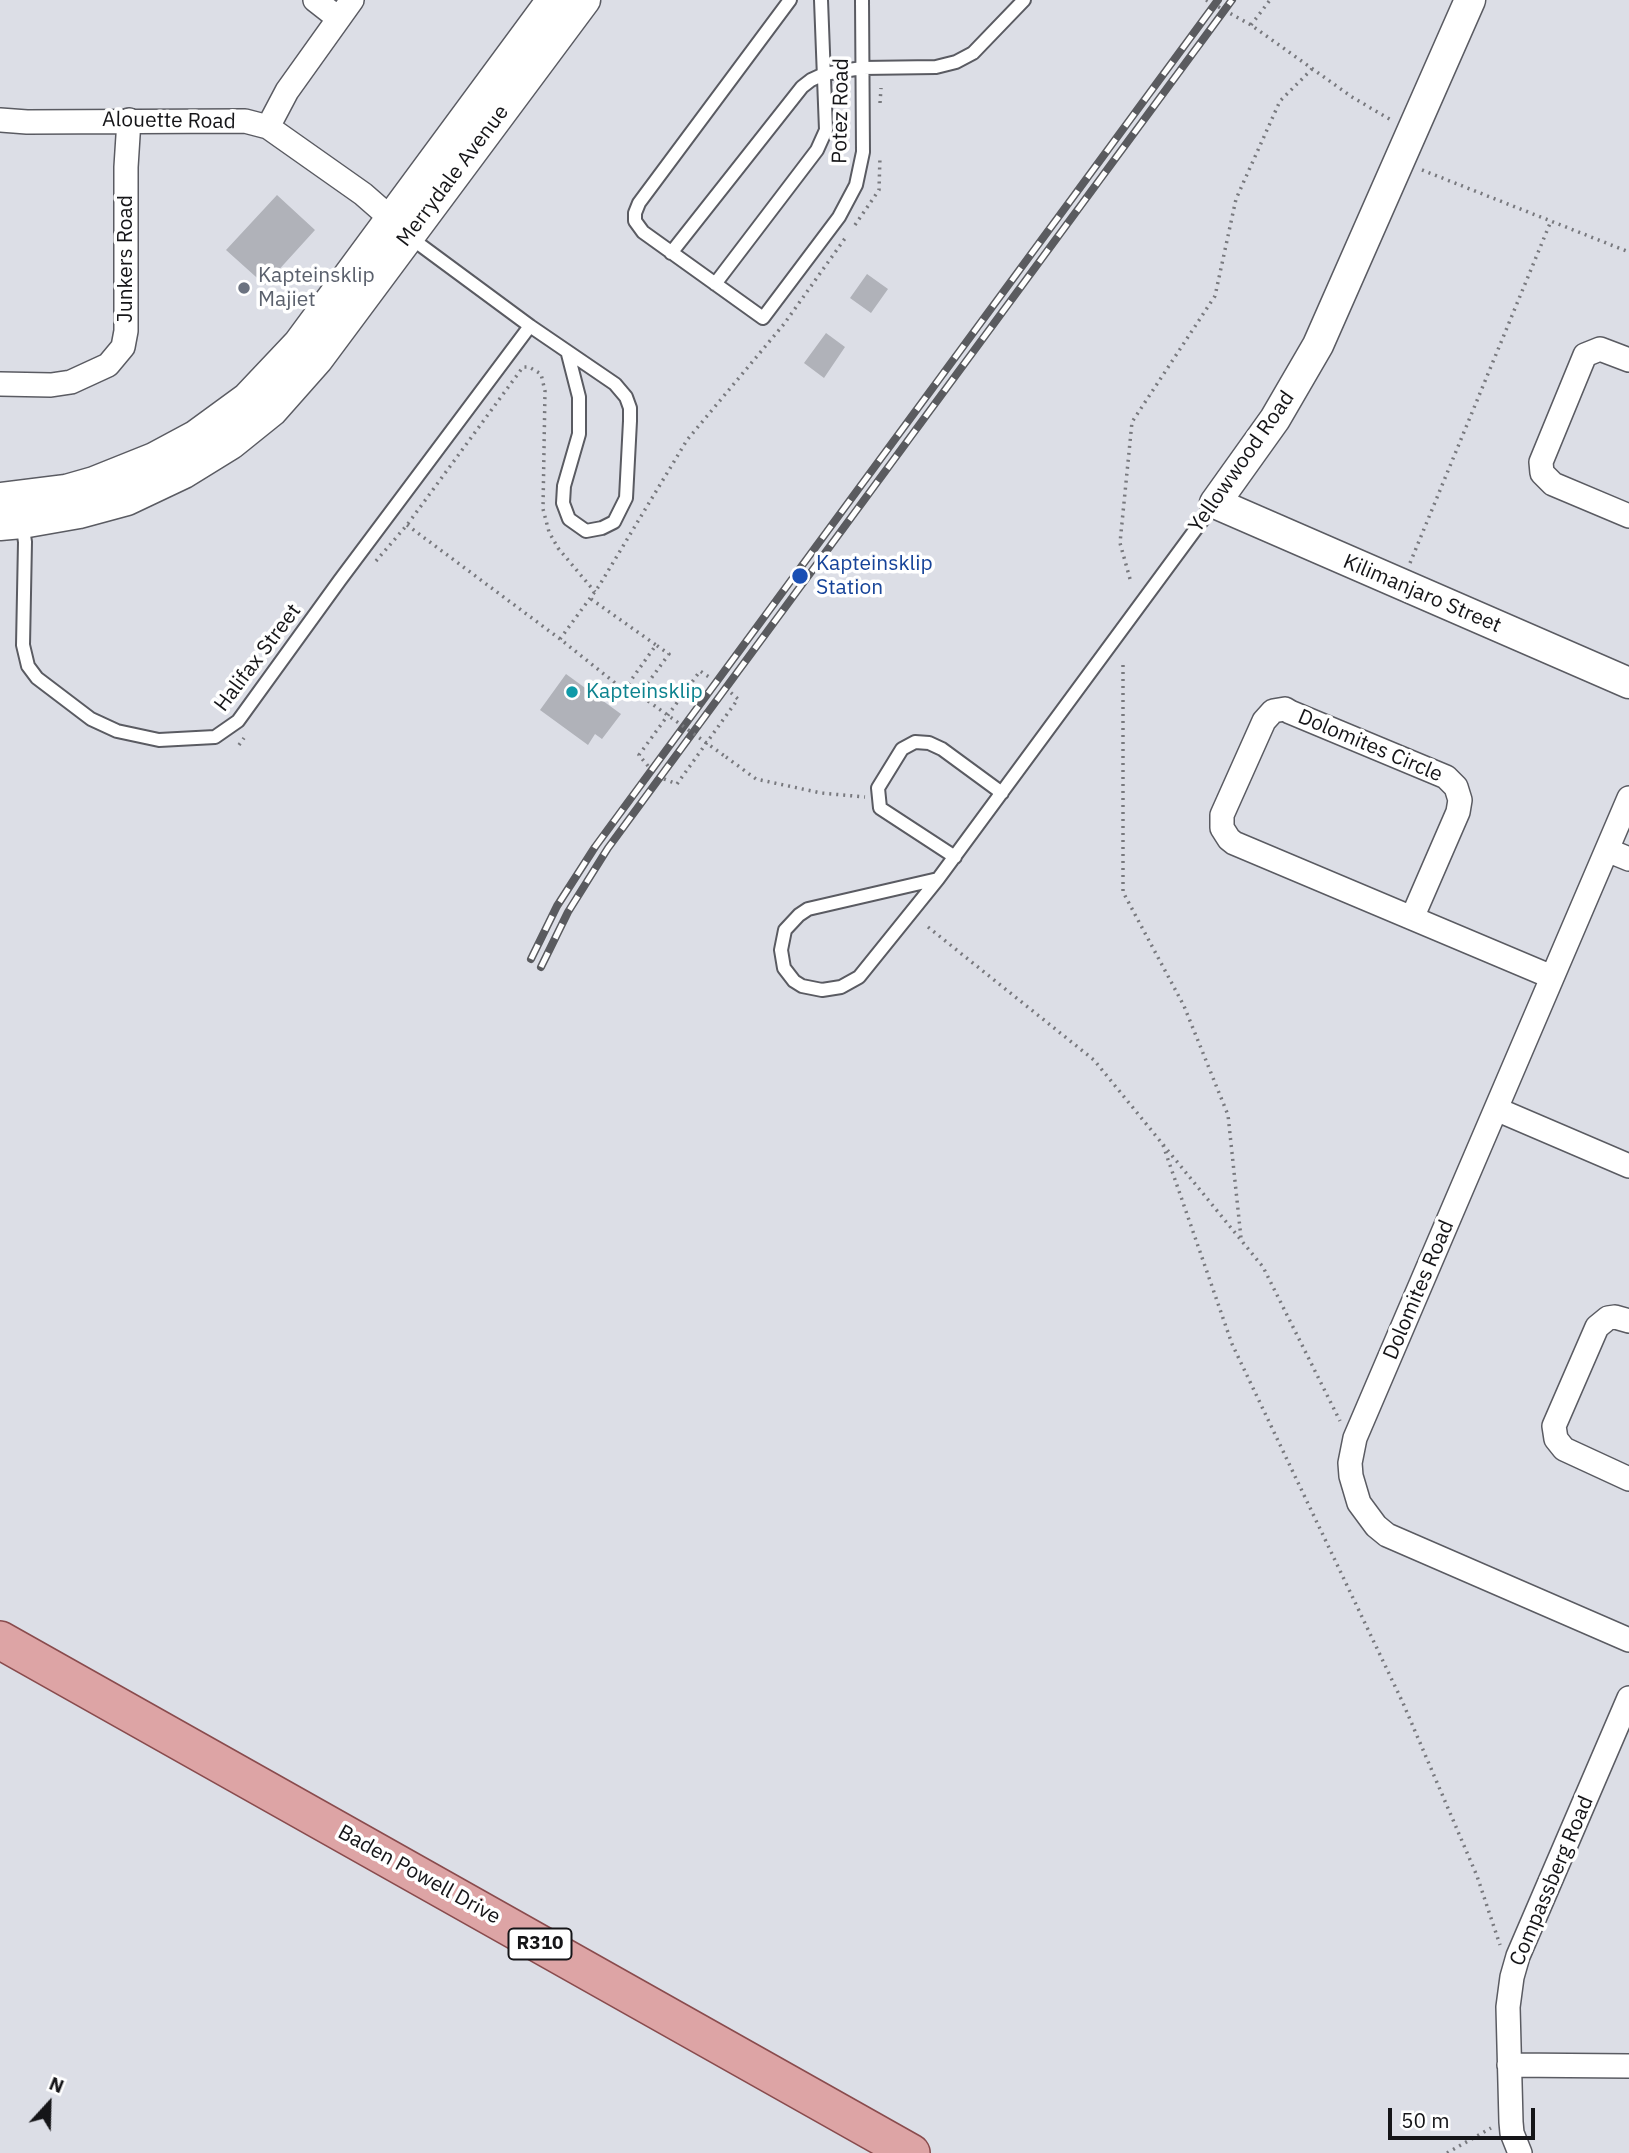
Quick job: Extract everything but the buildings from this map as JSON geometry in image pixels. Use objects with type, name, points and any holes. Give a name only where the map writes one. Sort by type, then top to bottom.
[{"type":"main road","name":"Baden Powell Drive","points":[[0,1640],[911,2153]]},
{"type":"street","points":[[268,127],[287,91],[345,9],[315,0]]},
{"type":"street","name":"Merrydale Avenue","points":[[400,226],[552,0]]},
{"type":"street","name":"Merrydale Avenue","points":[[10,510],[94,482],[154,458],[220,420],[247,398],[299,343],[400,226],[585,0]]},
{"type":"street","name":"Yellowwood Road","points":[[1216,503],[1275,419],[1318,345],[1470,0]]},
{"type":"street","name":"Alouette Road","points":[[0,120],[245,121],[268,127],[363,194],[400,226]]},
{"type":"street","name":"Junkers Road","points":[[0,384],[51,385],[71,382],[108,365],[123,347],[126,331],[129,120]]},
{"type":"street","points":[[1629,360],[1600,349],[1585,355],[1541,462],[1542,473],[1553,484],[1629,516]]},
{"type":"street","name":"Kilimanjaro Street","points":[[1216,503],[1629,683]]},
{"type":"street","name":"Dolomites Circle","points":[[1412,918],[1458,813],[1460,800],[1456,787],[1446,778],[1285,709],[1273,711],[1264,721],[1222,815],[1222,828],[1234,843],[1552,978]]},
{"type":"street","name":"Dolomites Road","points":[[1629,798],[1359,1429],[1352,1451],[1351,1476],[1359,1503],[1376,1526],[1400,1542],[1629,1640]]},
{"type":"street","points":[[1607,850],[1629,859]]},
{"type":"street","points":[[1496,1109],[1629,1167]]},
{"type":"street","points":[[1629,1321],[1608,1318],[1597,1327],[1555,1426],[1556,1439],[1564,1449],[1629,1479]]},
{"type":"street","name":"Compassberg Road","points":[[1520,2153],[1512,2133],[1509,2065],[1508,2007],[1514,1968],[1629,1698]]},
{"type":"street","points":[[1509,2065],[1629,2066]]},
{"type":"lane","points":[[790,0],[639,203],[635,222],[643,232],[715,284],[822,141],[827,121],[821,0]]},
{"type":"lane","name":"Potez Road","points":[[715,284],[763,318],[839,217],[856,185],[863,152],[862,0]]},
{"type":"lane","points":[[671,253],[802,87],[824,74],[862,68],[936,67],[956,62],[972,53],[1024,0]]},
{"type":"lane","points":[[400,226],[419,244],[568,354],[615,384],[626,397],[630,408],[626,498],[614,522],[586,531],[569,519],[563,503],[564,486],[579,434],[579,397],[568,354]]},
{"type":"lane","name":"Halifax Street","points":[[10,510],[25,542],[23,645],[28,666],[37,678],[92,719],[117,731],[159,740],[215,737],[238,721],[530,326]]},
{"type":"lane","name":"Yellowwood Road","points":[[938,879],[808,909],[785,930],[781,950],[785,968],[794,981],[812,989],[832,989],[850,983],[865,970],[938,879],[1216,503]]},
{"type":"lane","points":[[954,857],[880,808],[878,788],[902,748],[915,742],[942,748],[1002,793]]},
{"type":"path","points":[[1206,0],[1251,26],[1352,97],[1393,121]]},
{"type":"path","points":[[1251,26],[1270,0]]},
{"type":"path","points":[[1130,579],[1120,543],[1132,422],[1215,296],[1236,199],[1280,101],[1312,69]]},
{"type":"path","points":[[880,112],[881,88]]},
{"type":"path","points":[[560,639],[595,592],[687,440],[784,324],[879,190],[880,149]]},
{"type":"path","points":[[1420,169],[1629,252]]},
{"type":"path","points":[[1409,565],[1551,221]]},
{"type":"path","points":[[595,592],[558,548],[549,532],[543,509],[545,391],[541,374],[529,367],[523,367],[407,525],[624,690],[656,645]]},
{"type":"path","points":[[590,599],[669,654],[639,695],[756,779],[821,793],[878,799]]},
{"type":"path","points":[[1123,665],[1123,892],[1184,1006],[1228,1115],[1241,1241]]},
{"type":"path","points":[[648,766],[639,755],[700,671],[712,679]]},
{"type":"path","points":[[664,779],[677,784],[738,699],[729,691]]},
{"type":"path","points":[[928,927],[1094,1060],[1263,1267],[1340,1422],[1359,1429]]},
{"type":"path","points":[[1163,1145],[1232,1345],[1403,1703],[1476,1876],[1501,1949],[1514,1968]]},
{"type":"path","points":[[1447,2153],[1487,2129],[1511,2122]]},
{"type":"railway","points":[[531,959],[557,906],[595,847],[1218,0]]},
{"type":"railway","points":[[541,967],[568,912],[608,848],[1232,0]]},
{"type":"place","name":"Kapteinsklip Majiet","points":[[244,288]]},
{"type":"place","name":"Kapteinsklip Station","points":[[800,576]]},
{"type":"place","name":"Kapteinsklip","points":[[572,692]]}]
